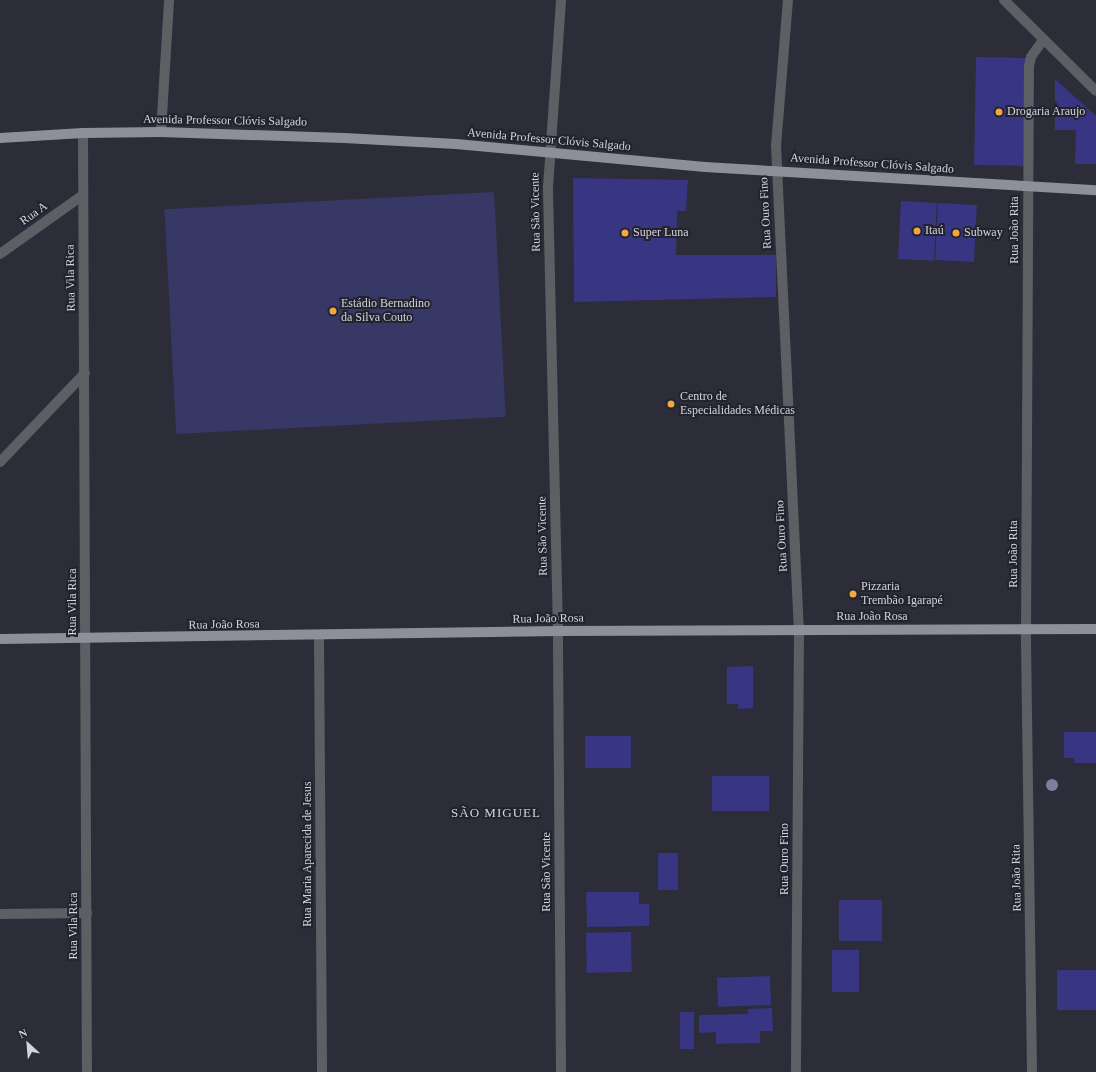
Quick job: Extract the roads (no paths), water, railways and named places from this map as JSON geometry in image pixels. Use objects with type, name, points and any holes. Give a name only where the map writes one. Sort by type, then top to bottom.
[{"type":"main road","name":"Avenida Professor Clóvis Salgado","points":[[0,138],[83,133],[161,132],[344,138],[549,152],[705,167],[1096,190]]},
{"type":"main road","name":"Rua João Rosa","points":[[0,639],[319,637],[558,631],[1096,629]]},
{"type":"street","points":[[161,132],[168,0]]},
{"type":"street","name":"Rua São Vicente","points":[[561,1072],[558,631],[549,152],[562,0]]},
{"type":"street","name":"Rua Ouro Fino","points":[[788,0],[777,122],[777,171],[799,631],[796,1072]]},
{"type":"street","points":[[1004,0],[1096,91]]},
{"type":"street","name":"Rua João Rita","points":[[1032,1072],[1026,630],[1029,66],[1030,57],[1043,40]]},
{"type":"street","name":"Rua Vila Rica","points":[[83,133],[87,1072]]},
{"type":"street","name":"Rua A","points":[[0,254],[83,195]]},
{"type":"street","points":[[0,462],[85,373]]},
{"type":"street","name":"Rua Maria Aparecida de Jesus","points":[[319,637],[322,1072]]},
{"type":"street","points":[[0,914],[87,913]]},
{"type":"place","name":"Drogaria Araujo","points":[[999,112]]},
{"type":"place","name":"Itaú","points":[[917,231]]},
{"type":"place","name":"Super Luna","points":[[625,233]]},
{"type":"place","name":"Subway","points":[[956,233]]},
{"type":"place","name":"Estádio Bernadino da Silva Couto","points":[[333,311]]},
{"type":"place","name":"Centro de Especialidades Médicas","points":[[671,404]]},
{"type":"place","name":"Pizzaria Trembão Igarapé","points":[[853,594]]},
{"type":"district","name":"SÃO MIGUEL","points":[[496,813]]}]
